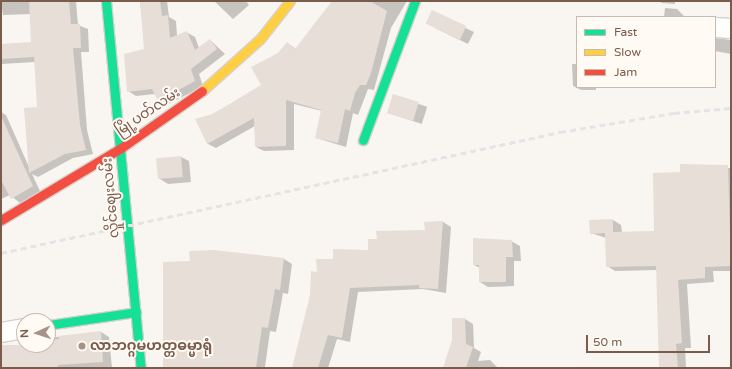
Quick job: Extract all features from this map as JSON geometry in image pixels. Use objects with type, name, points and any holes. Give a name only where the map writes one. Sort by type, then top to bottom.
[{"type":"street","name":"လှိုင်ဈေးလမ်း","points":[[106,1],[141,368]]},
{"type":"street","name":"မြို့ပတ်လမ်း","points":[[1,220],[121,148],[197,96],[260,38],[290,1]]},
{"type":"street","points":[[363,140],[415,1]]},
{"type":"street","points":[[716,27],[731,28]]},
{"type":"street","points":[[56,324],[136,312]]},
{"type":"street","points":[[1,332],[16,329]]},
{"type":"building","points":[[29,1],[69,1],[71,24],[80,24],[81,48],[73,48],[80,125],[86,150],[65,154],[29,173],[24,108],[37,107],[34,57],[1,59],[1,44],[31,42]]},
{"type":"building","points":[[140,1],[160,1],[162,16],[168,15],[170,38],[187,31],[195,50],[210,39],[217,49],[191,69],[195,81],[158,101],[152,89],[127,92],[124,54],[144,49]]},
{"type":"building","points":[[332,1],[370,1],[387,11],[371,73],[366,85],[360,85],[355,93],[350,111],[345,109],[338,143],[315,138],[321,110],[286,100],[286,146],[255,147],[254,118],[207,144],[195,119],[213,114],[261,85],[251,67],[278,53],[287,42],[295,49]]},
{"type":"building","points":[[432,10],[466,26],[460,40],[426,24]]},
{"type":"building","points":[[393,94],[419,102],[413,121],[387,113]]},
{"type":"building","points":[[1,116],[33,186],[11,199],[1,180]]},
{"type":"building","points":[[181,156],[183,177],[158,179],[156,158]]},
{"type":"building","points":[[680,164],[728,165],[731,266],[705,267],[705,278],[678,280],[682,343],[676,344],[678,368],[659,368],[656,266],[606,267],[605,233],[590,234],[589,220],[613,219],[613,232],[654,231],[653,173],[680,172]]},
{"type":"building","points":[[443,221],[438,289],[419,288],[419,285],[350,288],[342,338],[328,335],[318,368],[292,368],[310,295],[311,271],[317,272],[316,259],[333,259],[333,249],[368,250],[368,239],[377,239],[376,231],[425,230],[424,222]]},
{"type":"building","points":[[473,238],[512,240],[513,257],[506,257],[506,282],[479,282],[479,265],[473,265]]},
{"type":"building","points":[[214,250],[284,258],[280,290],[275,289],[268,328],[262,327],[256,368],[163,368],[163,262],[190,261],[189,251]]},
{"type":"building","points":[[452,318],[465,318],[466,344],[473,347],[466,368],[443,368],[452,340]]},
{"type":"building","points":[[101,331],[103,362],[58,365],[58,368],[1,368],[1,345],[16,345],[16,353],[56,353],[56,339],[59,339],[59,336]]},
{"type":"railway","points":[[1,253],[560,132],[674,113],[731,108]]},
{"type":"traffic: fast","points":[[106,1],[141,368]]},
{"type":"traffic: fast","points":[[363,140],[415,1]]},
{"type":"traffic: fast","points":[[56,324],[136,312]]},
{"type":"traffic: slow","points":[[202,91],[260,39],[290,1]]},
{"type":"traffic: jam","points":[[1,220],[121,148],[202,91]]},
{"type":"place","name":"လာဘဂ္ဂမဟတ္တဓမ္မာရုံ","points":[[82,346]]}]
